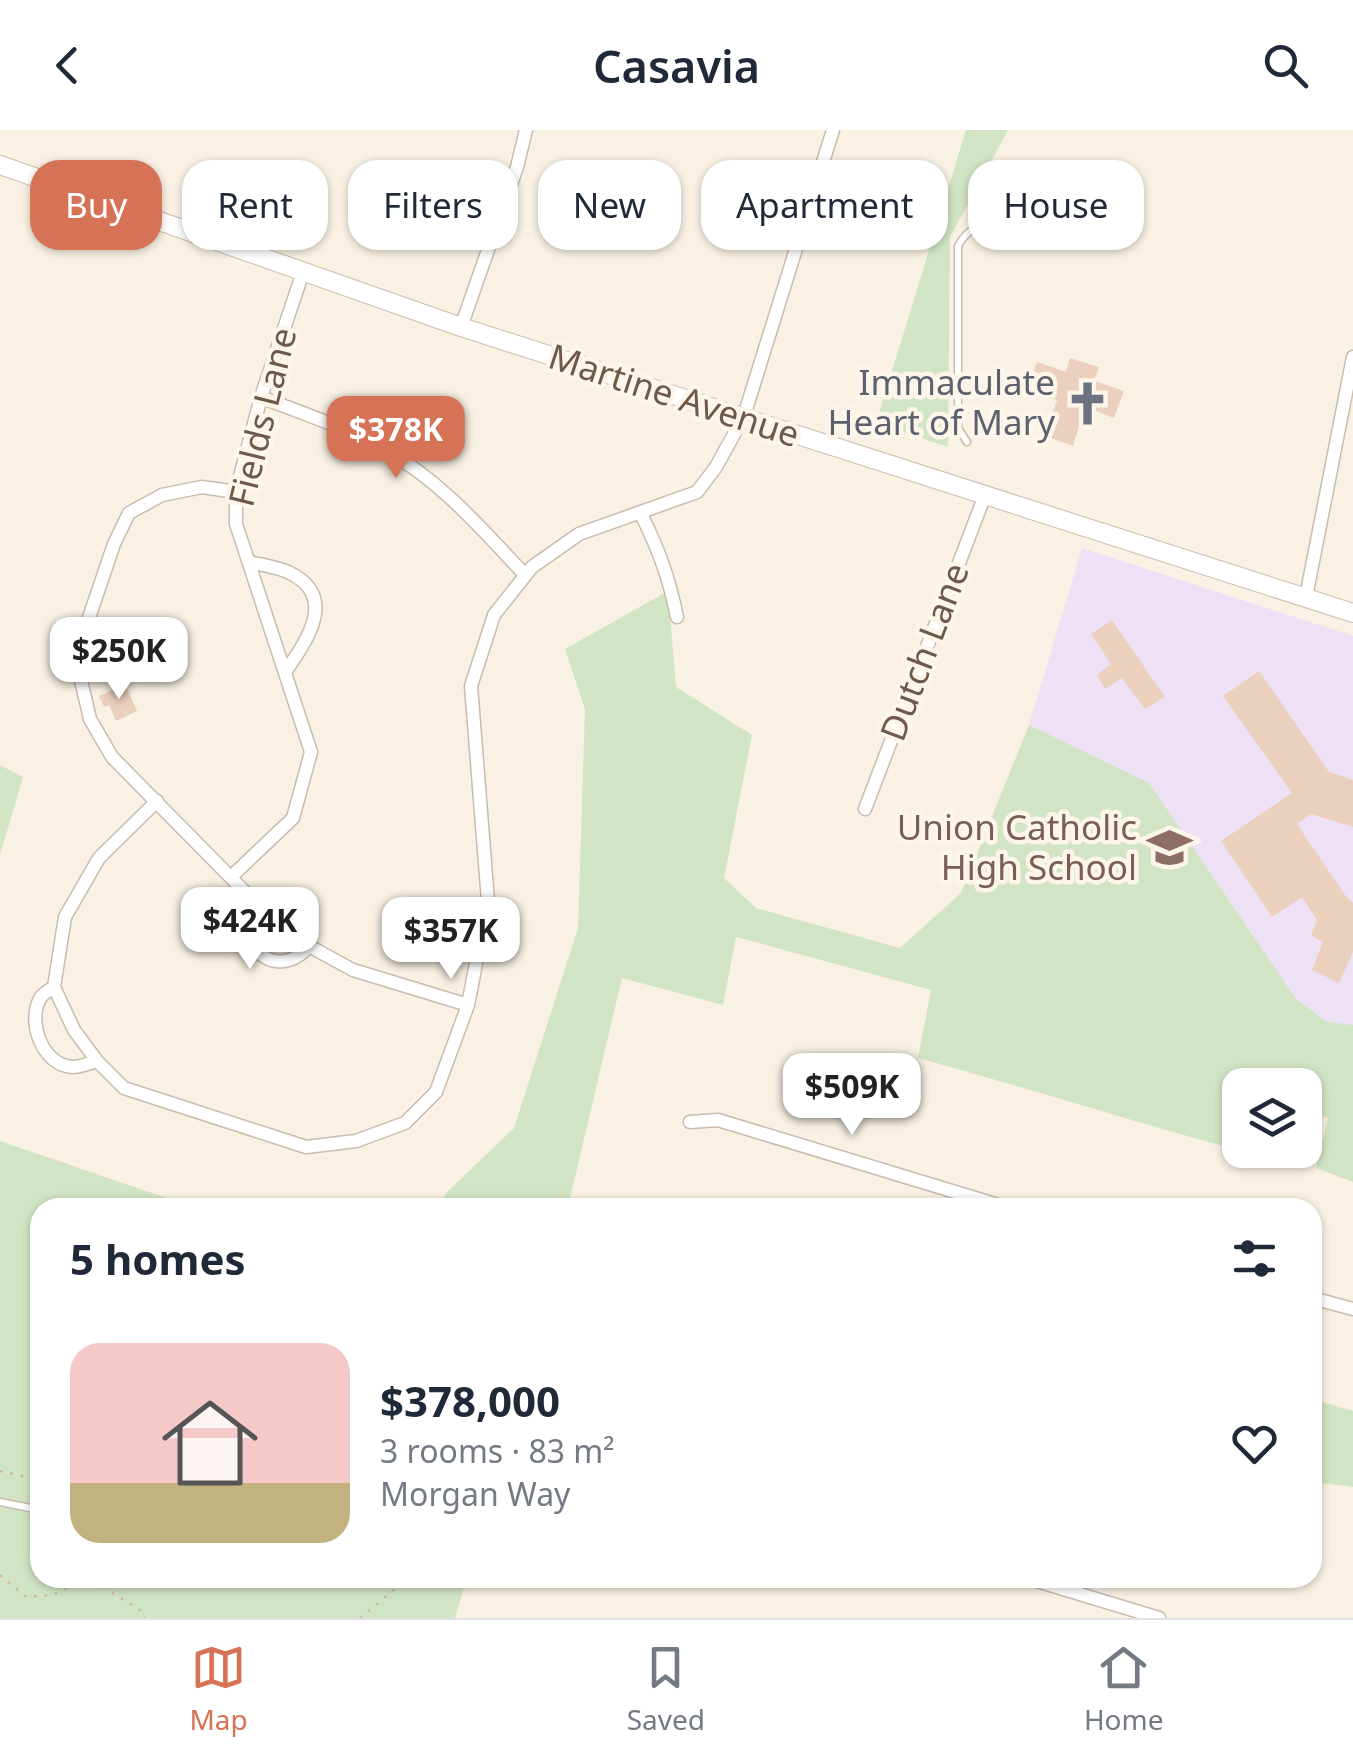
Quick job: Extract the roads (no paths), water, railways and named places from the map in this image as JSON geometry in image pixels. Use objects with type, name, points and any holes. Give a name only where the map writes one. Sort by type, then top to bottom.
[{"type":"main road","name":"Martine Avenue","points":[[0,165],[461,328],[1353,613]]},
{"type":"street","points":[[461,328],[526,130]]},
{"type":"street","points":[[157,801],[99,858],[65,918],[54,987],[74,1030],[96,1061],[124,1088],[306,1147],[356,1141],[406,1123],[436,1092],[468,1005],[488,900],[471,686],[494,616],[524,576],[578,534],[697,492],[716,466],[743,418],[833,130]]},
{"type":"street","name":"Fields Lane","points":[[232,876],[293,818],[311,752],[236,524],[236,492],[303,272]]},
{"type":"street","points":[[1306,598],[1353,357]]},
{"type":"street","points":[[262,397],[379,446],[406,462],[458,503],[524,576]]},
{"type":"street","points":[[236,492],[202,487],[162,495],[129,513],[114,544],[81,641],[80,676],[90,719],[112,757],[251,898],[308,946],[353,970],[468,1005]]},
{"type":"street","name":"Dutch Lane","points":[[865,809],[985,495]]},
{"type":"street","points":[[640,512],[669,578],[676,617]]},
{"type":"street","name":"Fields Lane","points":[[249,562],[288,572],[308,586],[314,601],[315,621],[310,634],[286,671]]},
{"type":"street","points":[[251,898],[249,936],[266,959],[290,961],[308,946]]},
{"type":"street","points":[[54,987],[42,996],[34,1018],[40,1043],[56,1061],[73,1067],[96,1061]]},
{"type":"street","points":[[690,1122],[718,1120],[975,1198]]},
{"type":"street","points":[[1322,1301],[1353,1309]]},
{"type":"street","points":[[1060,1588],[1159,1618]]},
{"type":"lane","points":[[967,442],[958,428],[958,246],[968,233]]},
{"type":"lane","points":[[0,1502],[30,1508]]},
{"type":"place","name":"Immaculate Heart of Mary","points":[[1088,403]]},
{"type":"place","name":"Union Catholic High School","points":[[1170,848]]}]
